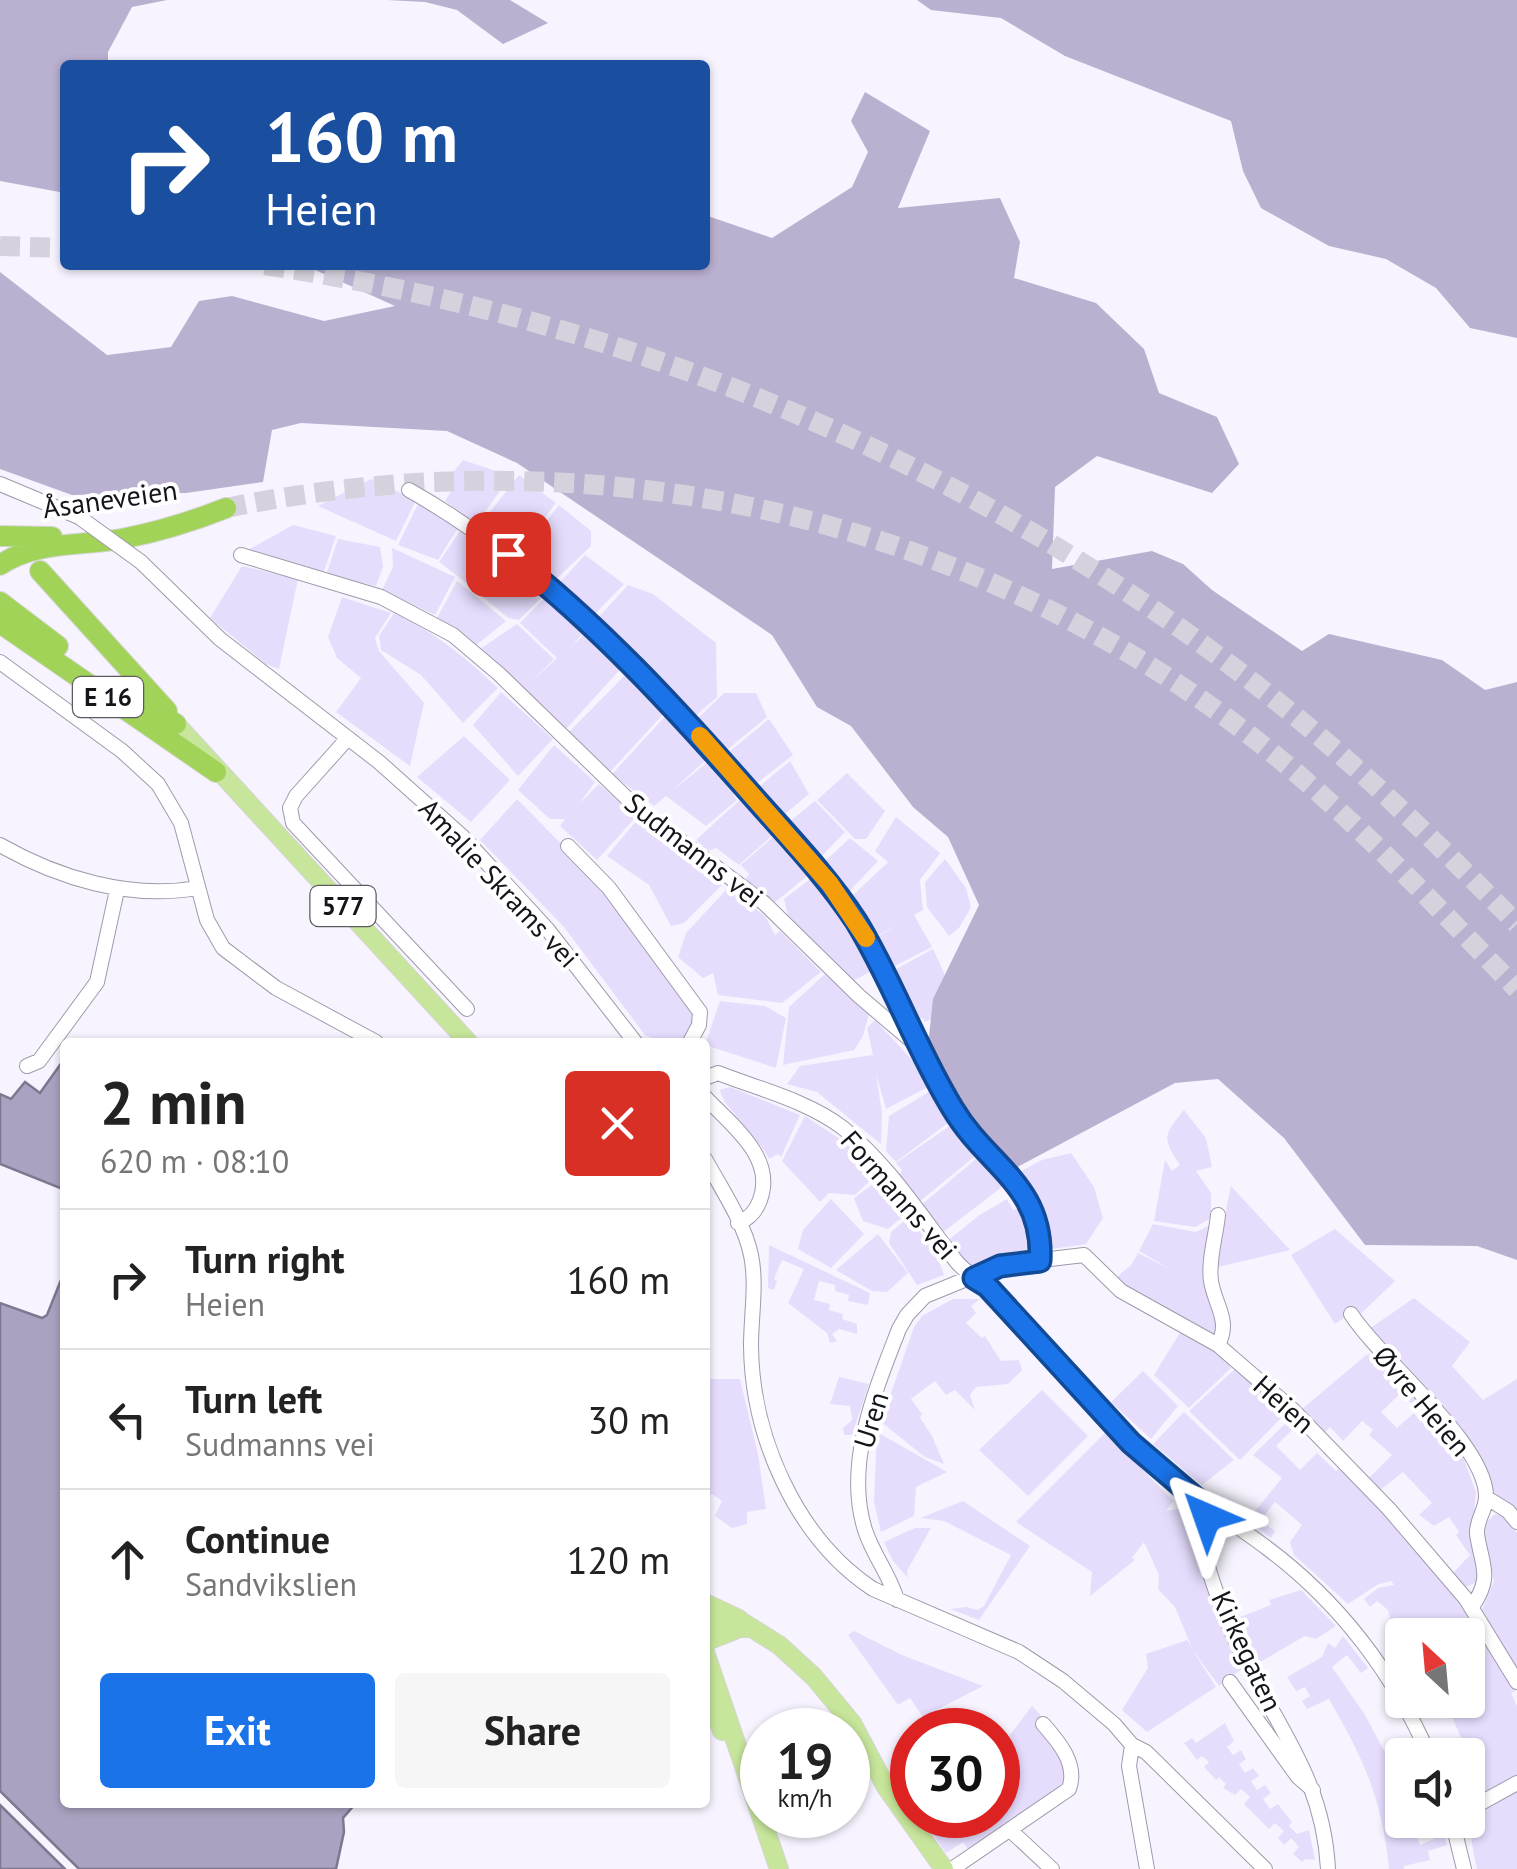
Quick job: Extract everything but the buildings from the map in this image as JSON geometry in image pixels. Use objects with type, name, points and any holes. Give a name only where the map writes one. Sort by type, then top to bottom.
[{"type":"highway","name":"Åsaneveien","points":[[0,536],[37,538],[119,531],[226,508],[182,525],[136,536],[27,552],[0,565]]},
{"type":"highway","name":"E 16","points":[[40,571],[176,724]]},
{"type":"highway","name":"E 16","points":[[0,602],[29,626],[176,724]]},
{"type":"highway","name":"E 16","points":[[0,623],[216,772]]},
{"type":"main road","name":"577","points":[[176,724],[464,1038]]},
{"type":"main road","points":[[710,1606],[779,1645],[834,1699],[852,1723],[886,1787],[942,1868]]},
{"type":"main road","points":[[710,1624],[745,1624]]},
{"type":"main road","points":[[710,1640],[745,1624]]},
{"type":"main road","points":[[710,1667],[740,1756]]},
{"type":"main road","points":[[710,1701],[740,1768]]},
{"type":"main road","points":[[768,1838],[779,1869]]},
{"type":"street","name":"Amalie Skrams vei","points":[[0,484],[79,518],[141,562],[207,627],[427,803],[481,855],[548,930],[631,1038]]},
{"type":"street","points":[[408,490],[474,530],[523,566],[662,694],[844,903],[880,963],[920,1048]]},
{"type":"street","name":"Sudmanns vei","points":[[241,554],[382,597],[453,636],[499,674],[638,808],[764,903],[859,996],[920,1048],[962,1123],[1020,1186],[1032,1206],[1040,1261]]},
{"type":"street","points":[[0,662],[122,751],[158,784],[181,823],[197,888],[216,938],[238,962],[276,988],[369,1038]]},
{"type":"street","points":[[348,738],[296,796],[290,808],[293,822],[467,1009]]},
{"type":"street","points":[[0,845],[118,890],[178,892],[197,888]]},
{"type":"street","points":[[568,846],[609,888],[700,1012],[699,1026],[692,1038]]},
{"type":"street","points":[[27,1066],[38,1061],[98,982],[118,890]]},
{"type":"street","name":"Formanns vei","points":[[710,1076],[718,1074],[818,1113],[858,1140],[958,1264],[987,1286],[1131,1443],[1206,1507],[1270,1550],[1339,1613],[1392,1685],[1420,1738]]},
{"type":"street","points":[[710,1103],[749,1144],[762,1168],[760,1203],[750,1217],[738,1223]]},
{"type":"street","points":[[710,1169],[752,1261],[751,1346],[758,1405],[780,1474],[797,1507],[828,1549],[856,1578],[897,1600],[1019,1652],[1063,1681],[1114,1724],[1132,1745],[1146,1752],[1265,1869]]},
{"type":"street","points":[[1218,1215],[1211,1283],[1224,1321],[1218,1345]]},
{"type":"street","name":"Heien","points":[[974,1278],[1000,1266],[1084,1255],[1121,1291],[1218,1345],[1293,1410],[1360,1478],[1472,1607],[1517,1682]]},
{"type":"street","name":"Uren","points":[[897,1600],[864,1527],[857,1496],[860,1445],[907,1314],[926,1296],[974,1278]]},
{"type":"street","name":"Øvre Heien","points":[[1351,1314],[1372,1343],[1452,1428],[1476,1466],[1487,1498]]},
{"type":"street","points":[[1472,1607],[1484,1586],[1486,1573],[1476,1529],[1487,1498],[1517,1522]]},
{"type":"street","name":"Kirkegaten","points":[[1206,1507],[1202,1545],[1231,1630],[1314,1790],[1328,1869]]},
{"type":"street","name":"Kirkegaten","points":[[1230,1682],[1298,1777],[1314,1790]]},
{"type":"street","points":[[1020,1823],[1071,1785],[1072,1772],[1065,1753],[1044,1724]]},
{"type":"street","points":[[1132,1745],[1129,1766],[1147,1869]]},
{"type":"street","points":[[1485,1800],[1517,1782]]},
{"type":"street","points":[[942,1868],[996,1838]]},
{"type":"street","points":[[1019,1838],[1052,1869]]},
{"type":"street","points":[[1456,1838],[1464,1869]]},
{"type":"shaded area","points":[[0,0],[167,0],[132,7],[108,52],[108,60],[60,60],[60,192],[0,181]]},
{"type":"shaded area","points":[[387,0],[510,0],[548,23],[503,44],[457,10],[425,2]]},
{"type":"shaded area","points":[[917,0],[1517,0],[1517,338],[1470,328],[1436,288],[1386,259],[1329,246],[1261,208],[1243,171],[1231,121],[1065,56],[1001,18],[931,10]]},
{"type":"shaded area","points":[[865,92],[930,131],[898,208],[1000,198],[1020,242],[1014,278],[1096,303],[1144,349],[1159,393],[1217,417],[1239,464],[1212,493],[1097,456],[1055,487],[1052,569],[1152,551],[1183,564],[1212,590],[1302,651],[1329,634],[1442,660],[1485,690],[1517,682],[1517,1260],[1477,1246],[1365,1245],[1284,1138],[1218,1079],[1175,1083],[1006,1173],[926,1064],[933,999],[979,905],[948,837],[913,807],[851,726],[817,707],[772,635],[517,463],[447,431],[301,423],[272,430],[263,482],[186,493],[72,495],[0,469],[0,272],[107,355],[171,347],[199,301],[232,296],[324,321],[395,306],[315,270],[710,270],[710,217],[772,238],[852,187],[868,152],[851,121]]},
{"type":"shaded area","points":[[463,460],[511,476],[476,524],[445,501],[454,486],[447,480]]},
{"type":"shaded area","points":[[519,475],[556,503],[517,554],[478,527]]},
{"type":"shaded area","points":[[371,479],[416,500],[396,541],[318,506]]},
{"type":"shaded area","points":[[419,502],[459,526],[438,560],[398,545]]},
{"type":"shaded area","points":[[559,505],[591,531],[591,546],[552,583],[519,556]]},
{"type":"shaded area","points":[[293,525],[336,536],[323,574],[248,550]]},
{"type":"shaded area","points":[[462,528],[506,560],[480,593],[439,562]]},
{"type":"shaded area","points":[[338,539],[380,547],[383,567],[376,586],[326,575]]},
{"type":"shaded area","points":[[392,548],[455,577],[435,615],[382,590],[393,567]]},
{"type":"shaded area","points":[[585,555],[624,584],[592,617],[556,587]]},
{"type":"shaded area","points":[[512,564],[547,592],[519,620],[508,618],[482,596]]},
{"type":"shaded area","points":[[242,566],[298,579],[279,669],[266,664],[210,618]]},
{"type":"shaded area","points":[[457,581],[506,621],[475,646],[437,618]]},
{"type":"shaded area","points":[[628,585],[653,594],[716,643],[717,697],[691,720],[595,621]]},
{"type":"shaded area","points":[[549,594],[588,629],[570,647],[589,631],[625,664],[566,729],[480,649],[517,624],[554,659],[530,683],[557,658],[520,623]]},
{"type":"shaded area","points":[[342,597],[391,613],[375,638],[379,651],[424,703],[410,766],[336,712],[361,678],[337,658],[328,637]]},
{"type":"shaded area","points":[[394,613],[449,646],[498,688],[463,723],[421,675],[381,650],[379,636]]},
{"type":"shaded area","points":[[629,671],[667,710],[609,773],[569,732]]},
{"type":"shaded area","points":[[501,692],[553,739],[518,776],[473,725]]},
{"type":"shaded area","points":[[724,693],[756,693],[767,717],[722,754],[694,722]]},
{"type":"shaded area","points":[[669,712],[709,757],[671,792],[710,760],[738,790],[733,795],[737,800],[706,826],[666,796],[654,806],[612,774]]},
{"type":"shaded area","points":[[769,719],[793,755],[752,787],[723,757]]},
{"type":"shaded area","points":[[464,736],[510,780],[471,822],[417,777]]},
{"type":"shaded area","points":[[554,745],[595,782],[579,804],[599,784],[636,817],[597,860],[560,826],[565,819],[550,819],[518,790]]},
{"type":"shaded area","points":[[790,761],[809,794],[779,819],[754,791]]},
{"type":"shaded area","points":[[847,773],[885,811],[866,839],[855,839],[817,800]]},
{"type":"shaded area","points":[[743,797],[774,834],[739,865],[716,848],[708,851],[696,840]]},
{"type":"shaded area","points":[[517,799],[600,883],[697,1013],[688,1038],[645,1035],[564,927],[480,840]]},
{"type":"shaded area","points":[[815,801],[845,832],[816,862],[784,826]]},
{"type":"shaded area","points":[[896,817],[940,853],[920,880],[923,910],[914,915],[932,947],[887,970],[872,940],[899,924],[871,939],[847,901],[888,862],[875,851]]},
{"type":"shaded area","points":[[637,820],[722,885],[684,923],[671,926],[649,885],[607,856]]},
{"type":"shaded area","points":[[775,835],[811,873],[774,903],[745,880],[749,874],[741,865]]},
{"type":"shaded area","points":[[850,838],[878,861],[844,897],[821,865]]},
{"type":"shaded area","points":[[945,859],[966,888],[971,907],[959,928],[949,936],[927,907],[925,882]]},
{"type":"shaded area","points":[[814,876],[848,918],[877,968],[853,981],[789,920],[784,899]]},
{"type":"shaded area","points":[[728,888],[765,916],[775,935],[780,931],[821,972],[782,1003],[718,995],[713,973],[703,978],[678,957],[686,933]]},
{"type":"shaded area","points":[[933,949],[949,984],[935,1017],[917,1021],[889,973]]},
{"type":"shaded area","points":[[825,974],[869,1014],[863,1036],[854,1050],[783,1065],[789,1007]]},
{"type":"shaded area","points":[[720,1001],[765,1006],[786,1018],[776,1068],[710,1047],[707,1038]]},
{"type":"shaded area","points":[[875,1020],[930,1086],[886,1109],[876,1074],[882,1113],[881,1144],[817,1092],[787,1084],[800,1066],[873,1055],[867,1028]]},
{"type":"shaded area","points":[[60,1065],[60,1188],[0,1164],[0,1094],[11,1099],[25,1082],[40,1093]]},
{"type":"shaded area","points":[[730,1087],[800,1115],[781,1157],[778,1154],[769,1159],[727,1104],[720,1090]]},
{"type":"shaded area","points":[[932,1090],[948,1123],[896,1162],[886,1151],[889,1116]]},
{"type":"shaded area","points":[[1184,1110],[1206,1138],[1212,1167],[1196,1171],[1211,1193],[1211,1218],[1195,1227],[1154,1221],[1165,1160],[1172,1171],[1180,1165],[1167,1136]]},
{"type":"shaded area","points":[[805,1116],[846,1143],[876,1175],[855,1195],[829,1193],[820,1202],[782,1161]]},
{"type":"shaded area","points":[[951,1125],[974,1157],[919,1202],[899,1176],[902,1170],[896,1163]]},
{"type":"shaded area","points":[[1071,1153],[1094,1187],[1103,1218],[1086,1244],[1052,1249],[1030,1184],[1021,1171],[1042,1160]]},
{"type":"shaded area","points":[[977,1158],[1007,1183],[942,1233],[920,1206]]},
{"type":"shaded area","points":[[880,1179],[907,1213],[888,1229],[863,1221],[854,1198]]},
{"type":"shaded area","points":[[1231,1186],[1290,1250],[1214,1268]]},
{"type":"shaded area","points":[[831,1199],[864,1234],[831,1268],[798,1249],[803,1230]]},
{"type":"shaded area","points":[[1007,1199],[1013,1210],[1022,1206],[1030,1248],[973,1267],[946,1242]]},
{"type":"shaded area","points":[[909,1217],[937,1255],[944,1275],[917,1285],[889,1243],[891,1232]]},
{"type":"shaded area","points":[[1153,1224],[1196,1232],[1210,1225],[1204,1287],[1220,1321],[1215,1337],[1142,1299],[1115,1279],[1138,1253],[1172,1270],[1139,1251]]},
{"type":"shaded area","points":[[1335,1229],[1395,1281],[1349,1325],[1344,1318],[1335,1324],[1291,1255]]},
{"type":"shaded area","points":[[878,1234],[908,1273],[887,1292],[872,1291],[836,1270]]},
{"type":"shaded area","points":[[769,1245],[870,1293],[868,1305],[848,1301],[849,1295],[835,1291],[835,1285],[819,1281],[814,1300],[830,1304],[829,1310],[857,1324],[857,1334],[839,1329],[832,1334],[837,1341],[830,1343],[827,1333],[788,1303],[804,1269],[782,1260],[774,1290],[768,1288]]},
{"type":"shaded area","points":[[60,1282],[60,1808],[352,1808],[343,1818],[336,1869],[79,1869],[0,1791],[0,1303],[42,1318],[47,1315]]},
{"type":"shaded area","points":[[1414,1298],[1470,1342],[1452,1366],[1483,1400],[1517,1379],[1517,1511],[1493,1494],[1369,1329]]},
{"type":"shaded area","points":[[953,1299],[980,1299],[971,1306],[976,1313],[966,1323],[982,1338],[985,1336],[1001,1361],[1019,1360],[1022,1370],[1008,1384],[976,1387],[970,1395],[975,1410],[955,1390],[946,1395],[935,1381],[911,1399],[922,1414],[920,1418],[944,1464],[925,1457],[881,1422],[914,1327],[922,1316]]},
{"type":"shaded area","points":[[1181,1331],[1212,1347],[1231,1368],[1189,1408],[1154,1375]]},
{"type":"shaded area","points":[[1374,1354],[1421,1401],[1414,1406],[1401,1393],[1381,1412],[1397,1428],[1414,1413],[1425,1425],[1435,1416],[1458,1444],[1476,1492],[1473,1530],[1480,1581],[1465,1587],[1451,1575],[1470,1555],[1449,1517],[1434,1526],[1419,1515],[1432,1503],[1403,1472],[1379,1491],[1369,1478],[1392,1455],[1369,1435],[1373,1430],[1362,1421],[1343,1441],[1330,1427],[1323,1434],[1301,1410],[1366,1355]]},
{"type":"shaded area","points":[[1235,1369],[1286,1413],[1240,1460],[1189,1411]]},
{"type":"shaded area","points":[[1143,1371],[1178,1406],[1151,1439],[1111,1402]]},
{"type":"shaded area","points":[[839,1377],[869,1384],[852,1435],[844,1435],[843,1428],[852,1420],[850,1406],[830,1404]]},
{"type":"shaded area","points":[[710,1379],[740,1379],[766,1509],[747,1512],[747,1524],[732,1528],[715,1516],[722,1501],[712,1494]]},
{"type":"shaded area","points":[[1042,1390],[1088,1436],[1028,1496],[979,1450]]},
{"type":"shaded area","points":[[1184,1412],[1234,1460],[1202,1485],[1153,1444]]},
{"type":"shaded area","points":[[1285,1424],[1292,1430],[1276,1446],[1300,1470],[1317,1453],[1336,1471],[1341,1467],[1390,1519],[1470,1618],[1390,1618],[1388,1610],[1377,1601],[1370,1607],[1364,1599],[1378,1588],[1394,1585],[1391,1581],[1377,1585],[1348,1604],[1294,1555],[1290,1542],[1302,1525],[1275,1502],[1261,1520],[1275,1531],[1271,1538],[1248,1520],[1282,1478],[1253,1455]]},
{"type":"shaded area","points":[[877,1432],[947,1472],[916,1487],[914,1516],[881,1532],[874,1502]]},
{"type":"shaded area","points":[[1106,1432],[1173,1501],[1166,1511],[1181,1508],[1216,1611],[1242,1669],[1219,1686],[1192,1649],[1216,1687],[1147,1732],[1122,1710],[1148,1668],[1146,1654],[1187,1640],[1192,1648],[1175,1607],[1158,1589],[1159,1575],[1144,1542],[1132,1558],[1135,1560],[1090,1596],[1092,1572],[1016,1522]]},
{"type":"shaded area","points":[[963,1501],[1030,1546],[979,1620],[950,1609],[977,1610],[984,1606],[1011,1555],[944,1521],[920,1518]]},
{"type":"shaded area","points":[[1495,1514],[1504,1515],[1517,1533],[1517,1674],[1482,1610],[1494,1581],[1481,1527]]},
{"type":"shaded area","points":[[915,1528],[931,1528],[907,1571],[908,1578],[893,1561],[884,1542]]},
{"type":"shaded area","points":[[1301,1590],[1336,1626],[1316,1639],[1305,1636],[1255,1665],[1235,1619],[1271,1605],[1269,1600]]},
{"type":"shaded area","points":[[854,1631],[902,1655],[983,1686],[940,1708],[917,1708],[910,1698],[898,1705],[848,1635]]},
{"type":"shaded area","points":[[1343,1636],[1368,1668],[1361,1673],[1347,1655],[1332,1667],[1385,1752],[1385,1838],[1417,1838],[1420,1845],[1445,1838],[1447,1845],[1428,1851],[1430,1860],[1404,1869],[1389,1869],[1376,1800],[1352,1741],[1329,1699],[1307,1709],[1302,1701],[1310,1696],[1305,1687],[1296,1691],[1287,1677],[1322,1657],[1328,1643],[1335,1648]]},
{"type":"shaded area","points":[[1485,1640],[1516,1691],[1511,1693],[1517,1706],[1517,1775],[1485,1793],[1485,1738],[1461,1738],[1453,1718],[1485,1718]]},
{"type":"shaded area","points":[[1032,1706],[1046,1722],[1064,1761],[1068,1782],[1020,1816],[1020,1722]]},
{"type":"shaded area","points":[[1225,1723],[1234,1741],[1227,1747],[1233,1755],[1241,1750],[1246,1759],[1239,1764],[1245,1773],[1253,1768],[1259,1776],[1251,1781],[1257,1790],[1265,1785],[1271,1793],[1263,1799],[1270,1809],[1278,1804],[1297,1834],[1309,1830],[1315,1860],[1302,1862],[1293,1854],[1299,1847],[1291,1838],[1284,1845],[1278,1838],[1284,1831],[1275,1823],[1269,1829],[1244,1804],[1250,1797],[1241,1789],[1235,1795],[1223,1788],[1226,1784],[1204,1767],[1209,1762],[1202,1756],[1197,1760],[1184,1743],[1192,1738],[1196,1743]]},
{"type":"shaded area","points":[[1517,1788],[1517,1869],[1477,1869],[1471,1838],[1485,1838],[1485,1807]]},
{"type":"shaded area","points":[[0,1805],[65,1869],[0,1869]]},
{"type":"shaded area","points":[[935,1838],[990,1838],[970,1852],[963,1842],[946,1853]]},
{"type":"tunnel","points":[[0,246],[60,248]]},
{"type":"tunnel","points":[[293,270],[404,290],[540,324],[673,366],[802,416],[927,475],[1048,542],[1166,618],[1279,703],[1401,810],[1517,924]]},
{"type":"tunnel","points":[[226,508],[364,487],[502,481],[639,489],[773,512],[904,549],[1031,601],[1152,667],[1266,748],[1364,834],[1517,989]]},
{"type":"slow traffic","points":[[700,736],[830,884],[866,938]]},
{"type":"route","points":[[508,554],[566,602],[662,694],[844,903],[880,963],[954,1112],[974,1139],[1020,1186],[1032,1206],[1040,1261],[1000,1266],[974,1278],[987,1286],[1153,1465],[1206,1507],[1207,1517]]}]
